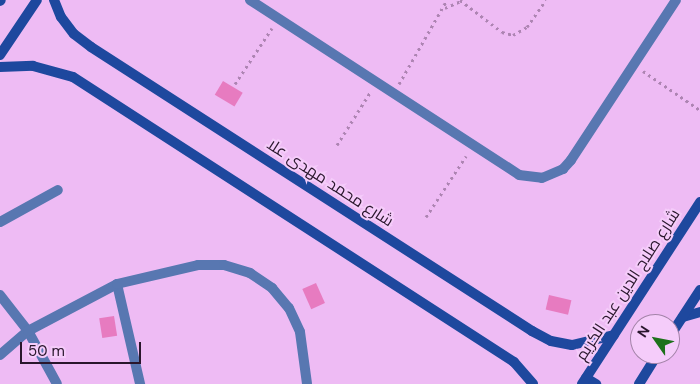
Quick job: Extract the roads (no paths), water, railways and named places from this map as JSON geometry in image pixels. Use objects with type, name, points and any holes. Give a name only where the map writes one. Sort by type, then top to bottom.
[{"type":"street","points":[[0,55],[36,0]]},
{"type":"street","name":"شارع محمد مهدى علا","points":[[54,0],[61,17],[74,34],[91,47],[532,330],[551,341],[572,345],[614,336]]},
{"type":"street","points":[[250,0],[519,175],[536,178],[553,175],[571,160],[676,0]]},
{"type":"street","points":[[0,67],[32,66],[72,77],[514,362],[533,384]]},
{"type":"street","points":[[0,222],[58,190]]},
{"type":"street","name":"شارع صلاح الدين عبد الكريم","points":[[584,381],[700,202]]},
{"type":"street","points":[[0,355],[28,331],[117,284],[198,265],[224,265],[250,273],[272,288],[289,308],[300,332],[307,384]]},
{"type":"street","points":[[117,284],[140,384]]},
{"type":"street","points":[[680,320],[700,290]]},
{"type":"street","points":[[0,296],[28,331],[57,384]]},
{"type":"street","points":[[682,317],[700,312]]},
{"type":"street","points":[[638,384],[651,364]]},
{"type":"street","points":[[584,381],[596,384]]}]
